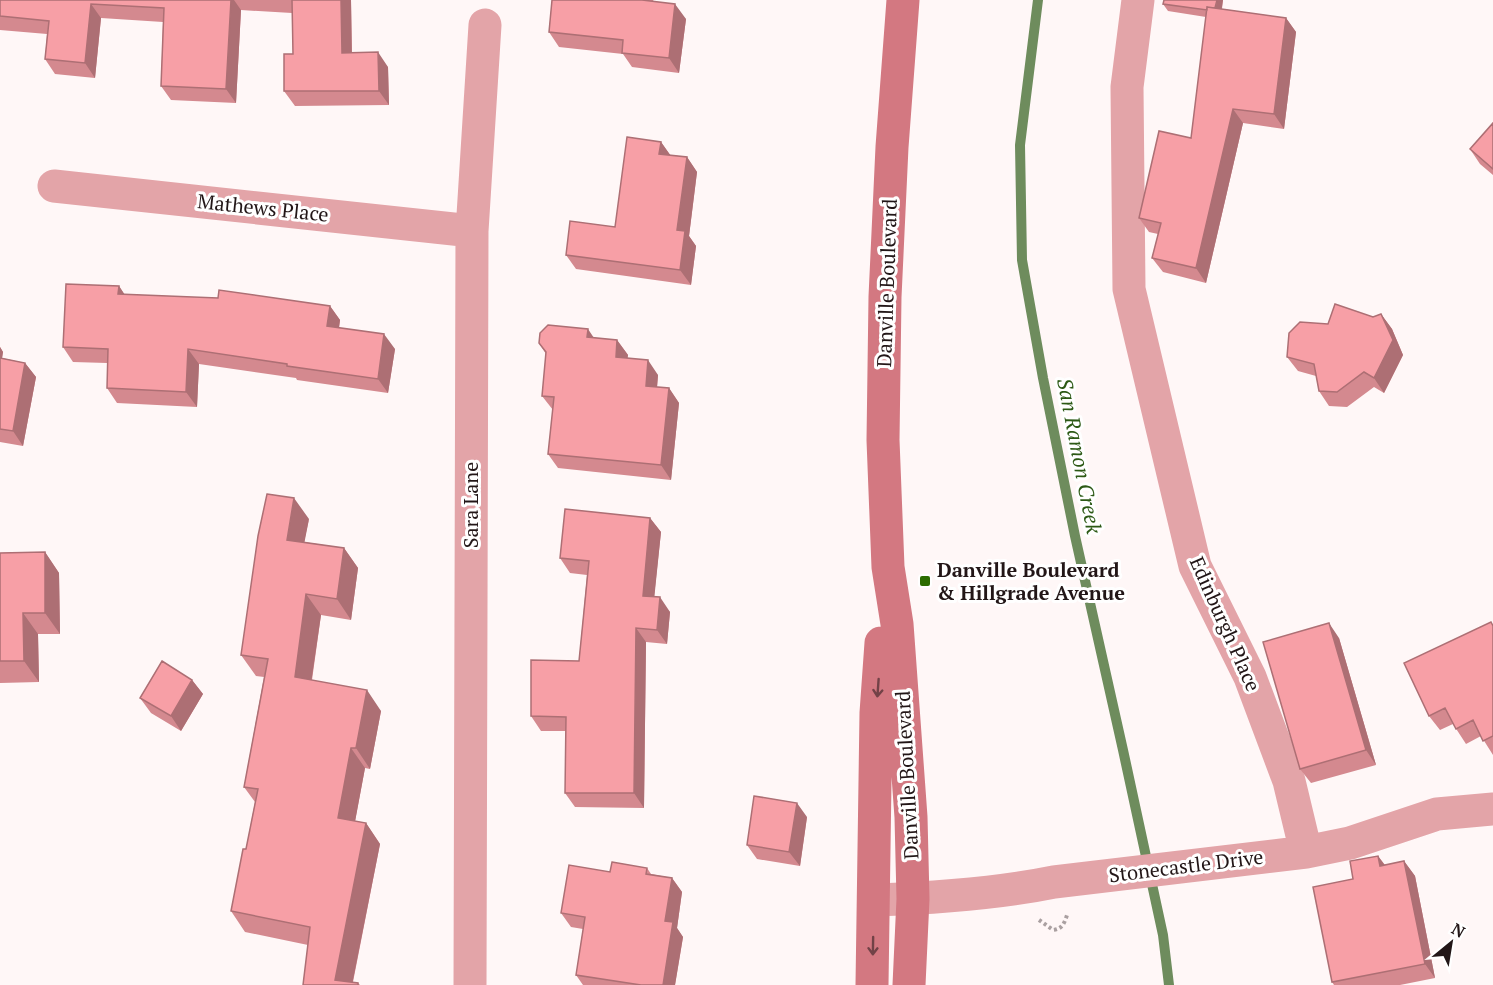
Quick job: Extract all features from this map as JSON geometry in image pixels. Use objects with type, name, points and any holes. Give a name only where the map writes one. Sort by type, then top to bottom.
[{"type":"main road","name":"Danville Boulevard","points":[[903,0],[892,147],[885,297],[883,440],[888,567],[898,635],[911,817],[913,899],[909,985]]},
{"type":"main road","name":"Danville Boulevard","points":[[872,985],[876,713],[888,567]]},
{"type":"street","name":"Edinburgh Place","points":[[1138,0],[1127,87],[1129,289],[1195,566],[1250,677],[1288,781],[1306,852]]},
{"type":"street","name":"Sara Lane","points":[[470,985],[472,231],[485,25]]},
{"type":"street","name":"Mathews Place","points":[[54,186],[472,231]]},
{"type":"street","name":"Stonecastle Drive","points":[[874,900],[1012,891],[1054,882],[1306,852],[1350,843],[1437,814],[1493,809]]},
{"type":"building","points":[[0,0],[231,0],[226,89],[161,86],[164,8],[91,4],[85,63],[45,59],[49,21],[0,16]]},
{"type":"building","points":[[292,0],[341,0],[342,53],[378,52],[379,91],[284,91],[284,54],[293,54]]},
{"type":"building","points":[[552,0],[642,0],[675,4],[669,58],[622,53],[623,40],[549,32]]},
{"type":"building","points":[[1164,0],[1217,0],[1215,8],[1207,7],[1207,10],[1163,4]]},
{"type":"building","points":[[1207,7],[1286,18],[1274,114],[1233,109],[1196,268],[1152,258],[1161,223],[1139,218],[1159,131],[1191,138]]},
{"type":"building","points":[[1493,123],[1493,169],[1470,149]]},
{"type":"building","points":[[627,137],[661,142],[659,154],[687,157],[677,230],[685,231],[680,270],[566,255],[570,221],[615,227]]},
{"type":"building","points":[[66,284],[119,286],[118,294],[218,298],[219,290],[330,306],[327,326],[384,334],[378,379],[188,349],[186,392],[107,388],[108,349],[63,347]]},
{"type":"building","points":[[1335,304],[1373,317],[1381,314],[1393,340],[1374,378],[1364,372],[1337,392],[1319,391],[1314,364],[1287,357],[1289,333],[1300,322],[1328,324]]},
{"type":"building","points":[[548,325],[588,329],[587,337],[617,340],[616,357],[648,360],[646,386],[669,388],[661,465],[548,454],[554,397],[542,396],[546,352],[539,343],[540,333]]},
{"type":"building","points":[[0,358],[25,363],[13,431],[0,429]]},
{"type":"building","points":[[267,494],[294,498],[287,540],[344,548],[337,599],[306,594],[295,677],[367,690],[356,748],[351,748],[338,818],[366,823],[335,980],[358,983],[358,985],[303,985],[310,927],[231,911],[258,789],[244,787],[268,659],[241,655],[258,536]]},
{"type":"building","points":[[565,509],[650,518],[643,596],[660,597],[657,630],[636,628],[634,793],[565,793],[566,717],[531,716],[531,660],[579,661],[589,561],[560,558]]},
{"type":"building","points":[[45,552],[45,613],[23,613],[24,661],[0,661],[0,553]]},
{"type":"building","points":[[1491,622],[1493,626],[1493,736],[1483,741],[1473,720],[1456,729],[1445,708],[1429,716],[1404,663]]},
{"type":"building","points":[[1329,623],[1366,750],[1300,769],[1263,642]]},
{"type":"building","points":[[162,661],[192,680],[171,716],[140,698]]},
{"type":"building","points":[[754,796],[797,803],[789,852],[747,845]]},
{"type":"building","points":[[1378,856],[1380,866],[1404,861],[1425,964],[1332,982],[1313,887],[1353,879],[1350,861]]},
{"type":"building","points":[[612,862],[647,868],[646,874],[672,878],[665,921],[673,922],[663,985],[641,985],[576,975],[585,917],[561,913],[569,865],[610,872]]},
{"type":"waterway","name":"San Ramon Creek","points":[[1038,0],[1020,145],[1022,260],[1075,536],[1163,935],[1169,985]]},
{"type":"place","name":"Danville Boulevard & Hillgrade Avenue","points":[[925,581]]}]
